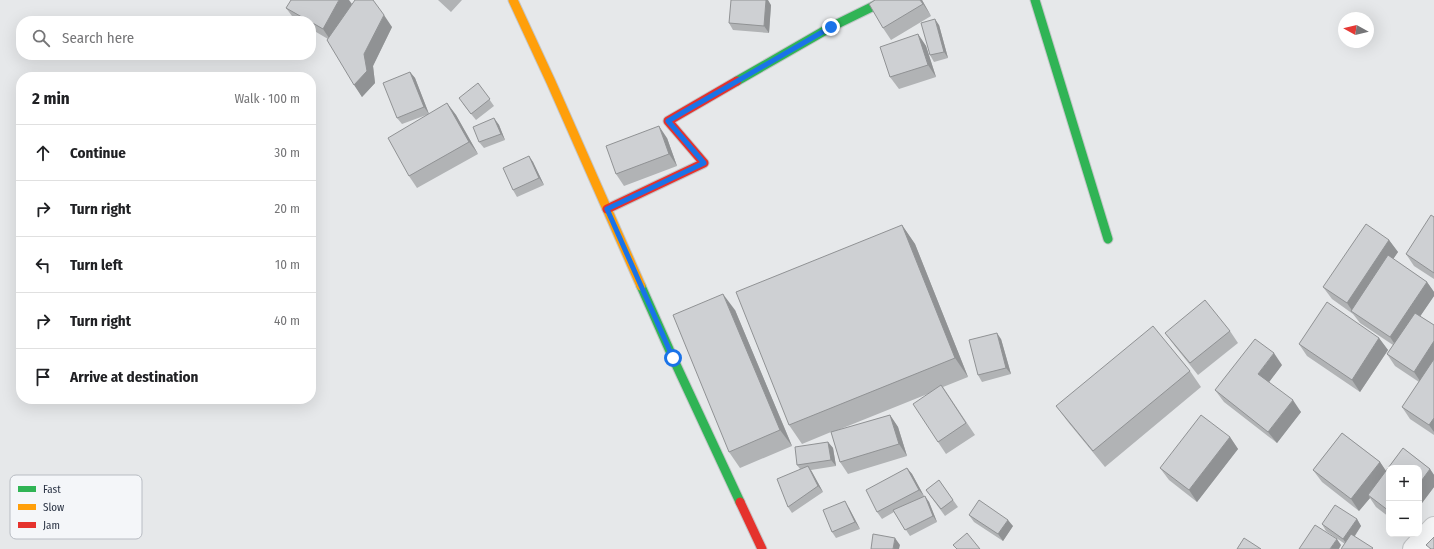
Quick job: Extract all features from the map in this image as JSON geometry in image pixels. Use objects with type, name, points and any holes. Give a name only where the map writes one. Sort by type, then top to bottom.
[{"type":"street","points":[[513,0],[673,358],[762,549]]},
{"type":"street","points":[[607,209],[704,163],[668,121],[831,27],[886,0]]},
{"type":"street","points":[[1036,0],[1108,239]]},
{"type":"street","points":[[1414,549],[1434,528]]},
{"type":"building","points":[[291,0],[339,0],[323,29],[316,25],[316,16],[300,16],[286,8]]},
{"type":"building","points":[[355,0],[373,0],[384,15],[364,54],[367,71],[354,85],[327,40]]},
{"type":"building","points":[[731,0],[766,0],[764,26],[729,23]]},
{"type":"building","points":[[875,0],[920,0],[923,4],[883,28],[869,4]]},
{"type":"building","points":[[935,19],[944,52],[930,55],[921,23]]},
{"type":"building","points":[[918,34],[928,65],[890,77],[880,47]]},
{"type":"building","points":[[410,72],[424,107],[397,118],[383,83]]},
{"type":"building","points":[[478,83],[490,99],[471,114],[459,98]]},
{"type":"building","points":[[447,103],[469,142],[409,176],[388,138]]},
{"type":"building","points":[[494,118],[501,134],[479,142],[473,127]]},
{"type":"building","points":[[659,126],[669,154],[616,174],[606,146]]},
{"type":"building","points":[[529,156],[539,178],[513,190],[503,168]]},
{"type":"building","points":[[1431,215],[1434,217],[1434,273],[1406,254]]},
{"type":"building","points":[[1366,224],[1389,240],[1347,303],[1323,287]]},
{"type":"building","points":[[902,225],[955,358],[789,425],[736,292]]},
{"type":"building","points":[[1388,255],[1427,282],[1390,337],[1351,311]]},
{"type":"building","points":[[723,294],[780,430],[729,452],[673,315]]},
{"type":"building","points":[[1205,300],[1230,331],[1190,363],[1165,333]]},
{"type":"building","points":[[1327,302],[1379,338],[1352,380],[1299,344]]},
{"type":"building","points":[[1415,313],[1434,325],[1434,341],[1414,372],[1387,354]]},
{"type":"building","points":[[1153,326],[1190,371],[1093,451],[1056,406]]},
{"type":"building","points":[[997,333],[1006,368],[978,375],[969,340]]},
{"type":"building","points":[[1255,339],[1274,353],[1258,374],[1293,400],[1268,432],[1215,390]]},
{"type":"building","points":[[1434,359],[1434,418],[1429,425],[1402,407]]},
{"type":"building","points":[[941,385],[966,423],[938,442],[913,404]]},
{"type":"building","points":[[890,415],[899,444],[840,462],[831,432]]},
{"type":"building","points":[[1201,415],[1230,437],[1189,490],[1160,468]]},
{"type":"building","points":[[1342,433],[1380,462],[1351,499],[1313,470]]},
{"type":"building","points":[[828,442],[831,460],[797,465],[795,447]]},
{"type":"building","points":[[1403,448],[1430,469],[1422,480],[1422,465],[1390,465]]},
{"type":"building","points":[[808,466],[818,486],[788,507],[777,479]]},
{"type":"building","points":[[907,468],[919,490],[877,512],[866,490]]},
{"type":"building","points":[[1386,471],[1386,509],[1368,495]]},
{"type":"building","points":[[939,480],[953,500],[941,509],[926,490]]},
{"type":"building","points":[[925,496],[933,516],[905,530],[893,510]]},
{"type":"building","points":[[979,500],[1008,520],[998,534],[969,515]]},
{"type":"building","points":[[845,501],[855,522],[832,532],[823,510]]},
{"type":"building","points":[[1335,505],[1357,519],[1343,539],[1322,524]]},
{"type":"building","points":[[1315,525],[1337,539],[1330,549],[1299,549]]},
{"type":"building","points":[[967,533],[980,549],[957,549],[953,545]]},
{"type":"building","points":[[873,534],[895,538],[893,549],[871,549]]},
{"type":"building","points":[[1351,534],[1373,548],[1341,549]]},
{"type":"building","points":[[1434,537],[1434,549],[1431,549],[1426,545]]},
{"type":"building","points":[[1244,538],[1261,549],[1237,549]]},
{"type":"traffic: fast","points":[[737,81],[831,27],[886,0]]},
{"type":"traffic: fast","points":[[1035,0],[1108,239]]},
{"type":"traffic: fast","points":[[641,286],[740,502]]},
{"type":"traffic: slow","points":[[513,0],[641,286]]},
{"type":"traffic: jam","points":[[607,209],[704,163],[668,121],[737,81]]},
{"type":"traffic: jam","points":[[740,502],[762,549]]},
{"type":"route","points":[[673,358],[607,209],[704,163],[668,121],[831,27]]}]
